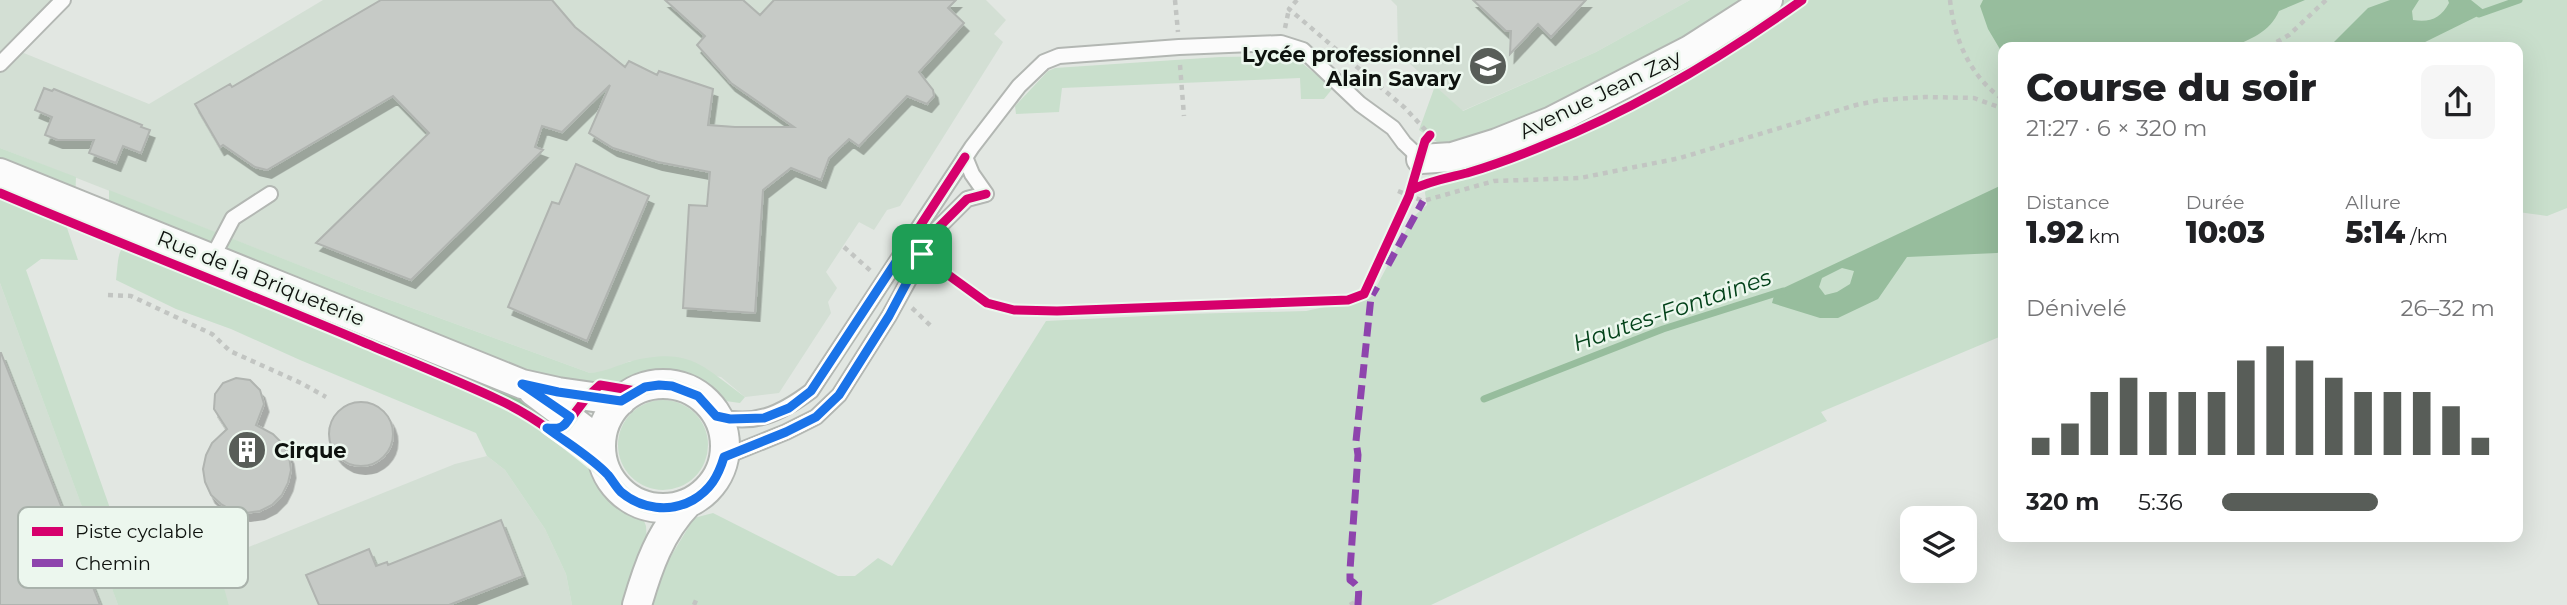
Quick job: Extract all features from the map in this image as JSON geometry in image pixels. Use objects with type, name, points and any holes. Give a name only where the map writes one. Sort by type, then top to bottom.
[{"type":"street","name":"Avenue Jean Zay","points":[[1419,173],[1452,157],[1497,144],[1552,121],[1690,51],[1768,0]]},
{"type":"street","name":"Rue de la Briqueterie","points":[[0,173],[522,384],[621,401]]},
{"type":"street","name":"Rue de la Briqueterie","points":[[522,384],[570,417],[590,434],[601,451]]},
{"type":"street","points":[[636,605],[648,564],[675,516],[709,489],[716,478],[724,457],[725,443],[716,416],[698,396],[672,386],[645,387],[621,401],[605,423],[601,451],[608,476],[614,485],[637,503],[663,508],[688,503]]},
{"type":"street","points":[[637,503],[646,526],[648,564]]},
{"type":"lane","points":[[0,64],[63,0]]},
{"type":"lane","points":[[716,416],[730,419],[764,418],[789,408],[811,391],[965,157],[1019,86],[1044,62],[1059,56],[1282,43],[1303,50],[1360,104],[1393,128],[1419,173]]},
{"type":"lane","points":[[724,457],[816,417],[839,395],[889,316],[937,229],[967,199],[986,194],[972,174],[965,157]]},
{"type":"lane","points":[[212,258],[233,218],[270,194]]},
{"type":"path","points":[[1175,0],[1184,117]]},
{"type":"path","points":[[1297,0],[1289,9],[1405,108],[1430,135],[1443,132]]},
{"type":"path","points":[[1950,0],[1953,24],[1962,48],[1982,81],[1998,95]]},
{"type":"path","points":[[2278,42],[2289,36],[2326,0]]},
{"type":"path","points":[[1985,100],[1995,93]]},
{"type":"path","points":[[1398,191],[1408,198],[1423,201],[1494,181],[1593,176],[1680,158],[1856,104],[1880,100],[1925,97],[1985,100],[1998,106]]},
{"type":"path","points":[[1408,198],[1419,173]]},
{"type":"path","points":[[108,295],[131,296],[212,334],[230,352],[327,397]]},
{"type":"path","points":[[694,605],[697,598]]},
{"type":"path","points":[[1350,605],[1358,600]]},
{"type":"shaded area","points":[[0,0],[63,0],[14,49],[149,104],[323,0],[986,0],[1006,20],[994,34],[1003,42],[900,206],[887,210],[874,230],[859,222],[826,272],[837,288],[828,302],[831,313],[779,393],[745,397],[721,377],[630,361],[605,372],[590,373],[360,289],[0,148]]},
{"type":"shaded area","name":"Lycée professionnel Alain Savary","points":[[1391,0],[1690,0],[1596,52],[1462,111],[1398,53],[1397,6]]},
{"type":"shaded area","points":[[1690,0],[1745,0],[1636,68],[1484,137],[1450,145],[1437,142],[1419,130],[1435,86],[1463,111],[1596,52]]},
{"type":"shaded area","points":[[1785,0],[2567,0],[2567,208],[2547,216],[2523,213],[2523,42],[1998,42],[1998,338],[1821,412],[1827,421],[1431,605],[572,605],[566,574],[545,529],[505,470],[487,456],[476,433],[231,329],[176,309],[116,280],[124,244],[135,233],[482,377],[539,407],[601,451],[608,476],[614,485],[637,503],[646,526],[648,564],[671,556],[694,518],[713,513],[838,576],[855,576],[878,558],[892,566],[1046,321],[1306,311],[1371,297],[1413,217],[1427,205],[1425,193],[1428,176],[1453,169],[1652,85]]},
{"type":"shaded area","points":[[1983,0],[2305,0],[2279,11],[2265,30],[2242,42],[1998,42],[1998,46],[1988,29],[1980,6]]},
{"type":"shaded area","points":[[2390,0],[2419,0],[2412,11],[2413,20],[2425,21],[2439,16],[2449,3],[2448,0],[2471,0],[2486,12],[2425,42],[2334,42],[2368,8]]},
{"type":"shaded area","points":[[1293,56],[1333,88],[1324,99],[1301,99],[1300,78],[1062,88],[1059,112],[1016,114],[1015,106],[1048,71],[1055,68],[1220,57]]},
{"type":"shaded area","points":[[0,148],[76,177],[75,202],[66,225],[78,260],[41,259],[26,270],[110,507],[82,507],[0,283]]},
{"type":"shaded area","points":[[1998,187],[1998,253],[1907,257],[1878,299],[1838,318],[1820,318],[1772,303],[1775,292]],"holes":[[[1842,268],[1854,271],[1850,284],[1825,295],[1819,287],[1822,278]]]},
{"type":"shaded area","points":[[109,190],[360,289],[590,373],[652,357],[682,358],[706,368],[745,397],[740,403],[718,400],[686,377],[649,372],[595,389],[491,358],[109,202]]},
{"type":"shaded area","points":[[0,283],[82,507],[18,507],[18,588],[112,588],[118,605],[0,605]]},
{"type":"shaded area","points":[[663,400],[680,403],[695,413],[705,428],[708,445],[705,462],[695,477],[680,487],[663,490],[646,487],[631,477],[621,462],[618,445],[621,428],[631,413],[646,403]]},
{"type":"shaded area","points":[[487,456],[505,470],[545,529],[566,574],[572,605],[229,605],[223,588],[248,588],[248,547],[455,464]]},
{"type":"shaded area","points":[[112,588],[224,588],[229,605],[118,605]]},
{"type":"building","points":[[381,0],[552,0],[575,27],[625,67],[629,61],[657,75],[659,71],[713,89],[708,125],[735,127],[794,127],[731,83],[697,45],[705,36],[665,0],[743,0],[760,15],[774,0],[956,0],[948,8],[964,23],[919,72],[933,90],[934,96],[927,104],[907,96],[859,146],[849,139],[829,158],[821,180],[791,168],[763,190],[755,313],[683,308],[689,205],[707,206],[710,172],[658,162],[613,148],[589,133],[610,85],[562,132],[542,126],[535,147],[543,150],[411,280],[316,243],[429,133],[393,96],[267,170],[255,167],[223,145],[220,147],[195,104],[230,84],[232,87]]},
{"type":"building","points":[[1473,0],[1586,0],[1551,37],[1538,24],[1510,54],[1511,31],[1506,31]]},
{"type":"building","points":[[44,88],[52,91],[54,89],[150,130],[141,153],[123,146],[116,163],[89,153],[94,140],[58,140],[45,135],[52,117],[35,110]]},
{"type":"building","points":[[576,164],[649,196],[587,341],[508,307],[552,202],[559,204]]},
{"type":"building","points":[[1,353],[62,507],[18,507],[18,588],[93,588],[100,605],[0,605]]},
{"type":"building","name":"Cirque","points":[[236,378],[250,380],[260,390],[264,404],[256,425],[273,434],[283,444],[289,456],[291,470],[282,495],[272,505],[260,511],[248,513],[248,507],[226,507],[211,495],[205,482],[203,469],[206,455],[212,443],[227,429],[214,409],[215,394],[223,383]]},
{"type":"building","points":[[361,402],[379,408],[387,416],[393,434],[387,452],[379,460],[361,466],[343,460],[335,452],[329,434],[335,416],[343,408]]},
{"type":"building","points":[[501,520],[523,576],[449,605],[319,605],[306,575],[369,549],[376,566],[387,562],[388,565]]},
{"type":"waterway","name":"Hautes-Fontaines","points":[[2479,14],[2519,0]]},
{"type":"waterway","name":"Hautes-Fontaines","points":[[1484,399],[1663,329],[1783,291]]},
{"type":"waterway","points":[[447,368],[508,395],[554,424]]},
{"type":"marked path","points":[[1388,265],[1423,201]]},
{"type":"marked path","points":[[1358,605],[1358,588],[1350,580],[1358,455],[1356,441],[1371,297],[1377,287]]},
{"type":"cycle path","points":[[1411,190],[1517,156],[1580,130],[1646,98],[1711,61],[1802,0]]},
{"type":"cycle path","points":[[907,245],[987,303],[1014,310],[1057,311],[1348,300],[1364,294],[1409,196],[1425,141],[1430,135]]},
{"type":"cycle path","points":[[547,428],[559,429],[565,426],[600,385],[636,391],[659,385],[672,385],[698,395],[716,416],[730,419],[764,418],[789,408],[811,391],[965,157]]},
{"type":"cycle path","points":[[0,193],[499,400],[553,433],[603,472],[634,501],[661,509],[686,503],[696,497],[713,480],[724,457],[816,417],[839,395],[889,316],[937,229],[967,199],[986,194]]},
{"type":"place","name":"Lycée professionnel Alain Savary","points":[[1488,66]]},
{"type":"place","name":"Cirque","points":[[247,450]]},
{"type":"route","points":[[907,245],[922,254],[889,316],[839,395],[816,417],[724,457],[709,489],[688,503],[676,507],[650,507],[623,494],[608,476],[547,428],[559,429],[565,426],[570,417],[522,384],[621,401],[645,387],[672,386],[686,389],[698,396],[716,416],[730,419],[764,418],[789,408],[811,391],[907,245]]}]
